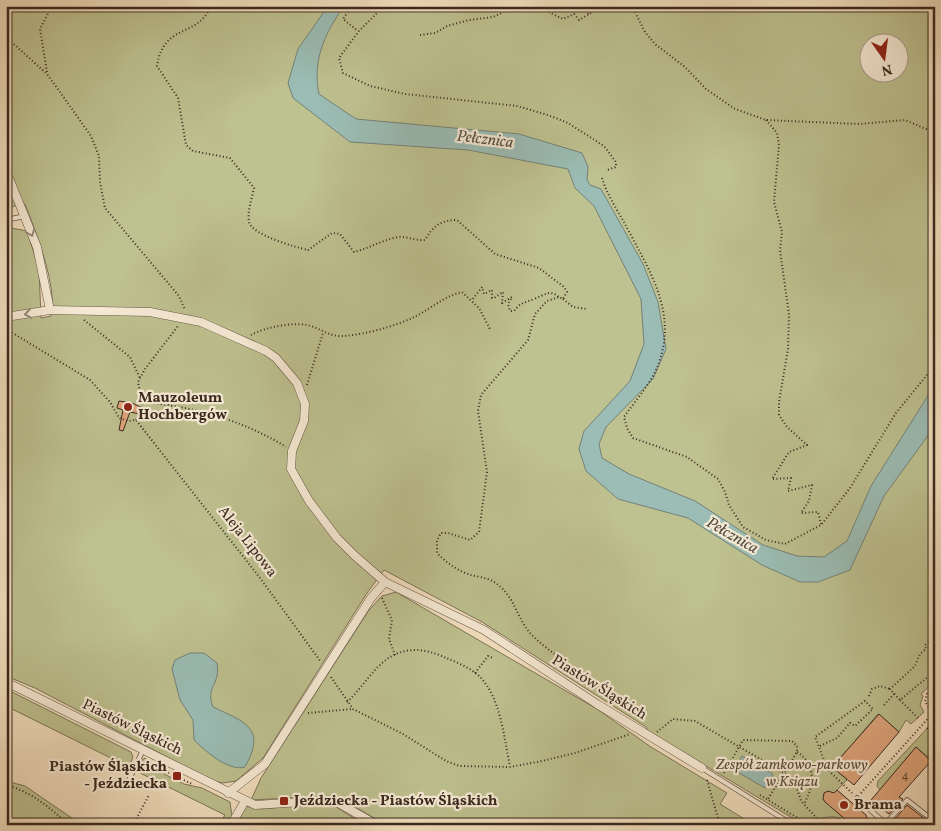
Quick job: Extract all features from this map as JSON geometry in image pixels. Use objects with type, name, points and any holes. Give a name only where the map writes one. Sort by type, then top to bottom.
[{"type":"street","points":[[6,172],[37,248],[50,310]]},
{"type":"street","points":[[6,317],[50,310],[150,312],[183,317],[244,339],[276,358],[297,383],[302,394],[304,421],[292,451]]},
{"type":"street","name":"Piastów Śląskich","points":[[292,451],[291,469],[309,501],[337,538],[385,582],[484,630],[702,768]]},
{"type":"street","points":[[228,792],[252,776],[265,764],[327,671],[377,591],[385,582]]},
{"type":"street","name":"Piastów Śląskich","points":[[6,682],[245,801],[261,805],[333,800],[377,825]]},
{"type":"street","points":[[231,825],[245,801]]},
{"type":"lane","points":[[6,220],[24,216]]},
{"type":"lane","points":[[128,784],[143,750]]},
{"type":"lane","name":"Piastów Śląskich","points":[[702,768],[793,825]]},
{"type":"lane","points":[[857,798],[886,824],[907,800],[935,822]]},
{"type":"path","points":[[47,74],[40,29],[52,6]]},
{"type":"path","points":[[211,6],[198,24],[166,40],[159,52],[157,66],[178,98],[186,144],[193,151],[230,158],[250,181],[254,188],[248,214],[250,224],[255,230],[268,237],[308,250],[332,233],[340,234],[354,252],[371,248],[385,240],[402,236],[416,241],[425,240],[432,227],[449,220],[457,220],[495,254],[539,268],[564,287],[567,292],[563,299]]},
{"type":"path","points":[[352,6],[343,19],[359,31]]},
{"type":"path","points":[[384,6],[359,31],[339,58],[343,73],[355,80],[406,94],[517,106],[568,123],[604,146],[616,162],[616,167],[607,170]]},
{"type":"path","points":[[420,35],[435,33],[447,26],[469,20],[493,17],[516,6]]},
{"type":"path","points":[[536,6],[563,19],[574,14],[579,20],[603,6]]},
{"type":"path","points":[[586,6],[589,15]]},
{"type":"path","points":[[632,6],[645,32],[655,44],[685,67],[706,89],[735,109],[766,120],[859,124],[906,120],[926,129],[935,130]]},
{"type":"path","points":[[6,37],[47,74],[91,136],[99,156],[100,182],[105,208],[179,296],[185,308],[183,317],[140,378],[137,387],[142,402],[140,415],[136,420],[128,421],[119,418],[110,402],[90,380],[6,328]]},
{"type":"path","points":[[766,120],[777,133],[779,145],[774,202],[782,232],[780,250],[789,315],[788,349],[779,402],[779,415],[787,427],[807,445],[789,452],[772,479],[791,478],[788,491],[812,485],[809,501],[801,513],[818,512],[821,525]]},
{"type":"path","points":[[602,178],[648,266],[662,300],[665,315],[665,333],[653,376],[624,417],[626,428],[633,438],[686,457],[718,479],[725,492],[729,506],[743,526],[766,540],[785,544],[821,525],[850,488],[896,413],[935,365]]},
{"type":"path","points":[[472,300],[482,287],[484,294],[492,290],[492,298],[503,292],[502,303],[512,297],[508,304],[510,311],[514,311],[521,302],[534,299],[544,293],[554,293],[573,307],[587,309]]},
{"type":"path","points":[[244,339],[254,332],[295,325],[310,326],[323,333],[343,336],[393,324],[418,315],[462,292],[472,300],[491,331]]},
{"type":"path","points":[[559,297],[547,301],[535,314],[528,340],[481,395],[478,411],[487,472],[479,532],[470,540],[448,532],[440,533],[437,540],[437,553],[447,563],[466,573],[493,581],[509,594],[516,612],[530,632],[580,675],[588,689]]},
{"type":"path","points":[[74,310],[130,357],[140,378]]},
{"type":"path","points":[[302,394],[315,365],[323,333]]},
{"type":"path","points":[[142,402],[171,404],[217,416],[262,434],[292,451]]},
{"type":"path","name":"Aleja Lipowa","points":[[136,420],[260,578],[352,709]]},
{"type":"path","points":[[377,591],[392,620],[389,639],[395,655]]},
{"type":"path","points":[[890,689],[915,666],[920,654],[926,649],[925,645],[935,639]]},
{"type":"path","points":[[348,702],[374,671],[395,655],[412,650],[431,652],[475,673],[486,685],[496,706],[510,767]]},
{"type":"path","points":[[475,673],[488,656],[493,658]]},
{"type":"path","points":[[900,700],[935,671]]},
{"type":"path","points":[[820,746],[837,738],[850,723],[855,726],[873,709],[865,701],[815,737],[828,770],[857,798],[934,714],[926,705],[925,700],[927,694],[935,686]]},
{"type":"path","points":[[869,696],[872,689],[876,687],[890,689],[918,718]]},
{"type":"path","points":[[884,705],[894,694]]},
{"type":"path","points":[[297,714],[352,709],[403,734],[446,761],[459,766],[510,767],[575,753],[630,734],[638,729]]},
{"type":"path","points":[[652,737],[670,720],[686,719],[695,721],[784,773],[795,782],[804,804],[823,825]]},
{"type":"path","points":[[927,728],[935,736]]},
{"type":"path","points":[[730,778],[723,774],[743,740],[792,741],[797,746],[797,752],[767,799]]},
{"type":"path","points":[[797,752],[803,756],[812,775],[810,793],[804,804]]},
{"type":"path","points":[[702,768],[720,825]]},
{"type":"path","points":[[6,785],[17,788],[41,801],[69,825]]},
{"type":"path","points":[[753,791],[804,822],[816,819]]},
{"type":"path","points":[[133,825],[149,795]]},
{"type":"path","points":[[835,825],[841,816]]},
{"type":"green space","name":"Zespół zamkowo-parkowy w Ksiązu","points":[[6,6],[935,6],[935,681],[921,694],[923,696],[920,705],[924,712],[911,724],[906,720],[899,732],[878,714],[833,767],[847,780],[834,793],[826,792],[823,799],[852,825],[842,825],[836,817],[802,824],[648,731],[646,727],[482,622],[384,570],[367,593],[263,758],[236,781],[223,783],[213,781],[35,688],[6,676],[6,227],[27,231],[39,269],[41,318],[51,316],[52,304],[45,260],[25,204],[6,208]]},
{"type":"green space","points":[[396,592],[597,709],[651,747],[727,793],[720,804],[754,825],[386,825],[340,798],[329,796],[251,800],[261,778],[369,610],[382,596]]},
{"type":"green space","points":[[6,689],[131,752],[133,757],[129,767],[6,706]]},
{"type":"green space","points":[[934,721],[935,766],[930,762],[932,760],[916,747],[880,790],[877,786],[878,781]]},
{"type":"green space","points":[[145,758],[166,775],[184,784],[202,788],[230,802],[232,816],[226,825],[219,825],[225,815],[136,771]]},
{"type":"green space","points":[[6,781],[25,786],[82,825],[6,825]]},
{"type":"green space","points":[[319,803],[333,805],[365,825],[233,825],[245,806],[262,809]]},
{"type":"water","name":"Pełcznica","points":[[328,6],[344,6],[331,26],[322,47],[317,70],[319,94],[356,119],[519,134],[582,153],[588,167],[587,180],[590,185],[601,189],[643,264],[658,302],[666,349],[653,379],[606,427],[599,444],[602,458],[629,474],[695,501],[763,545],[797,556],[824,557],[847,541],[871,486],[929,394],[935,388],[935,426],[884,496],[850,570],[818,582],[800,582],[762,565],[688,518],[618,499],[586,471],[579,449],[584,431],[630,381],[644,344],[641,299],[594,206],[575,188],[568,169],[468,150],[350,142],[293,98],[288,83],[298,49]]},
{"type":"water","points":[[190,653],[204,653],[217,663],[217,676],[211,694],[213,707],[243,722],[253,735],[254,743],[245,767],[239,768],[225,764],[194,740],[193,720],[180,700],[172,669],[175,660]]},
{"type":"water","points":[[742,756],[773,774],[765,788],[734,770]]},
{"type":"building","points":[[119,401],[132,403],[151,412],[150,416],[130,412],[123,431],[119,430],[123,410],[117,408]]},
{"type":"building","points":[[879,714],[899,732],[854,785],[832,767]]},
{"type":"building","points":[[916,747],[931,761],[899,797],[903,799],[889,814],[871,800]]},
{"type":"building","points":[[837,790],[866,815],[870,825],[852,825],[825,802],[823,799],[824,793],[828,791],[834,793]]},
{"type":"building","points":[[907,805],[932,825],[902,825],[895,819]]},
{"type":"place","name":"Mauzoleum Hochbergów","points":[[128,407]]},
{"type":"place","name":"Piastów Śląskich - Jeździecka","points":[[177,776]]},
{"type":"place","name":"Jeździecka - Piastów Śląskich","points":[[284,801]]},
{"type":"place","name":"Brama","points":[[844,805]]}]
